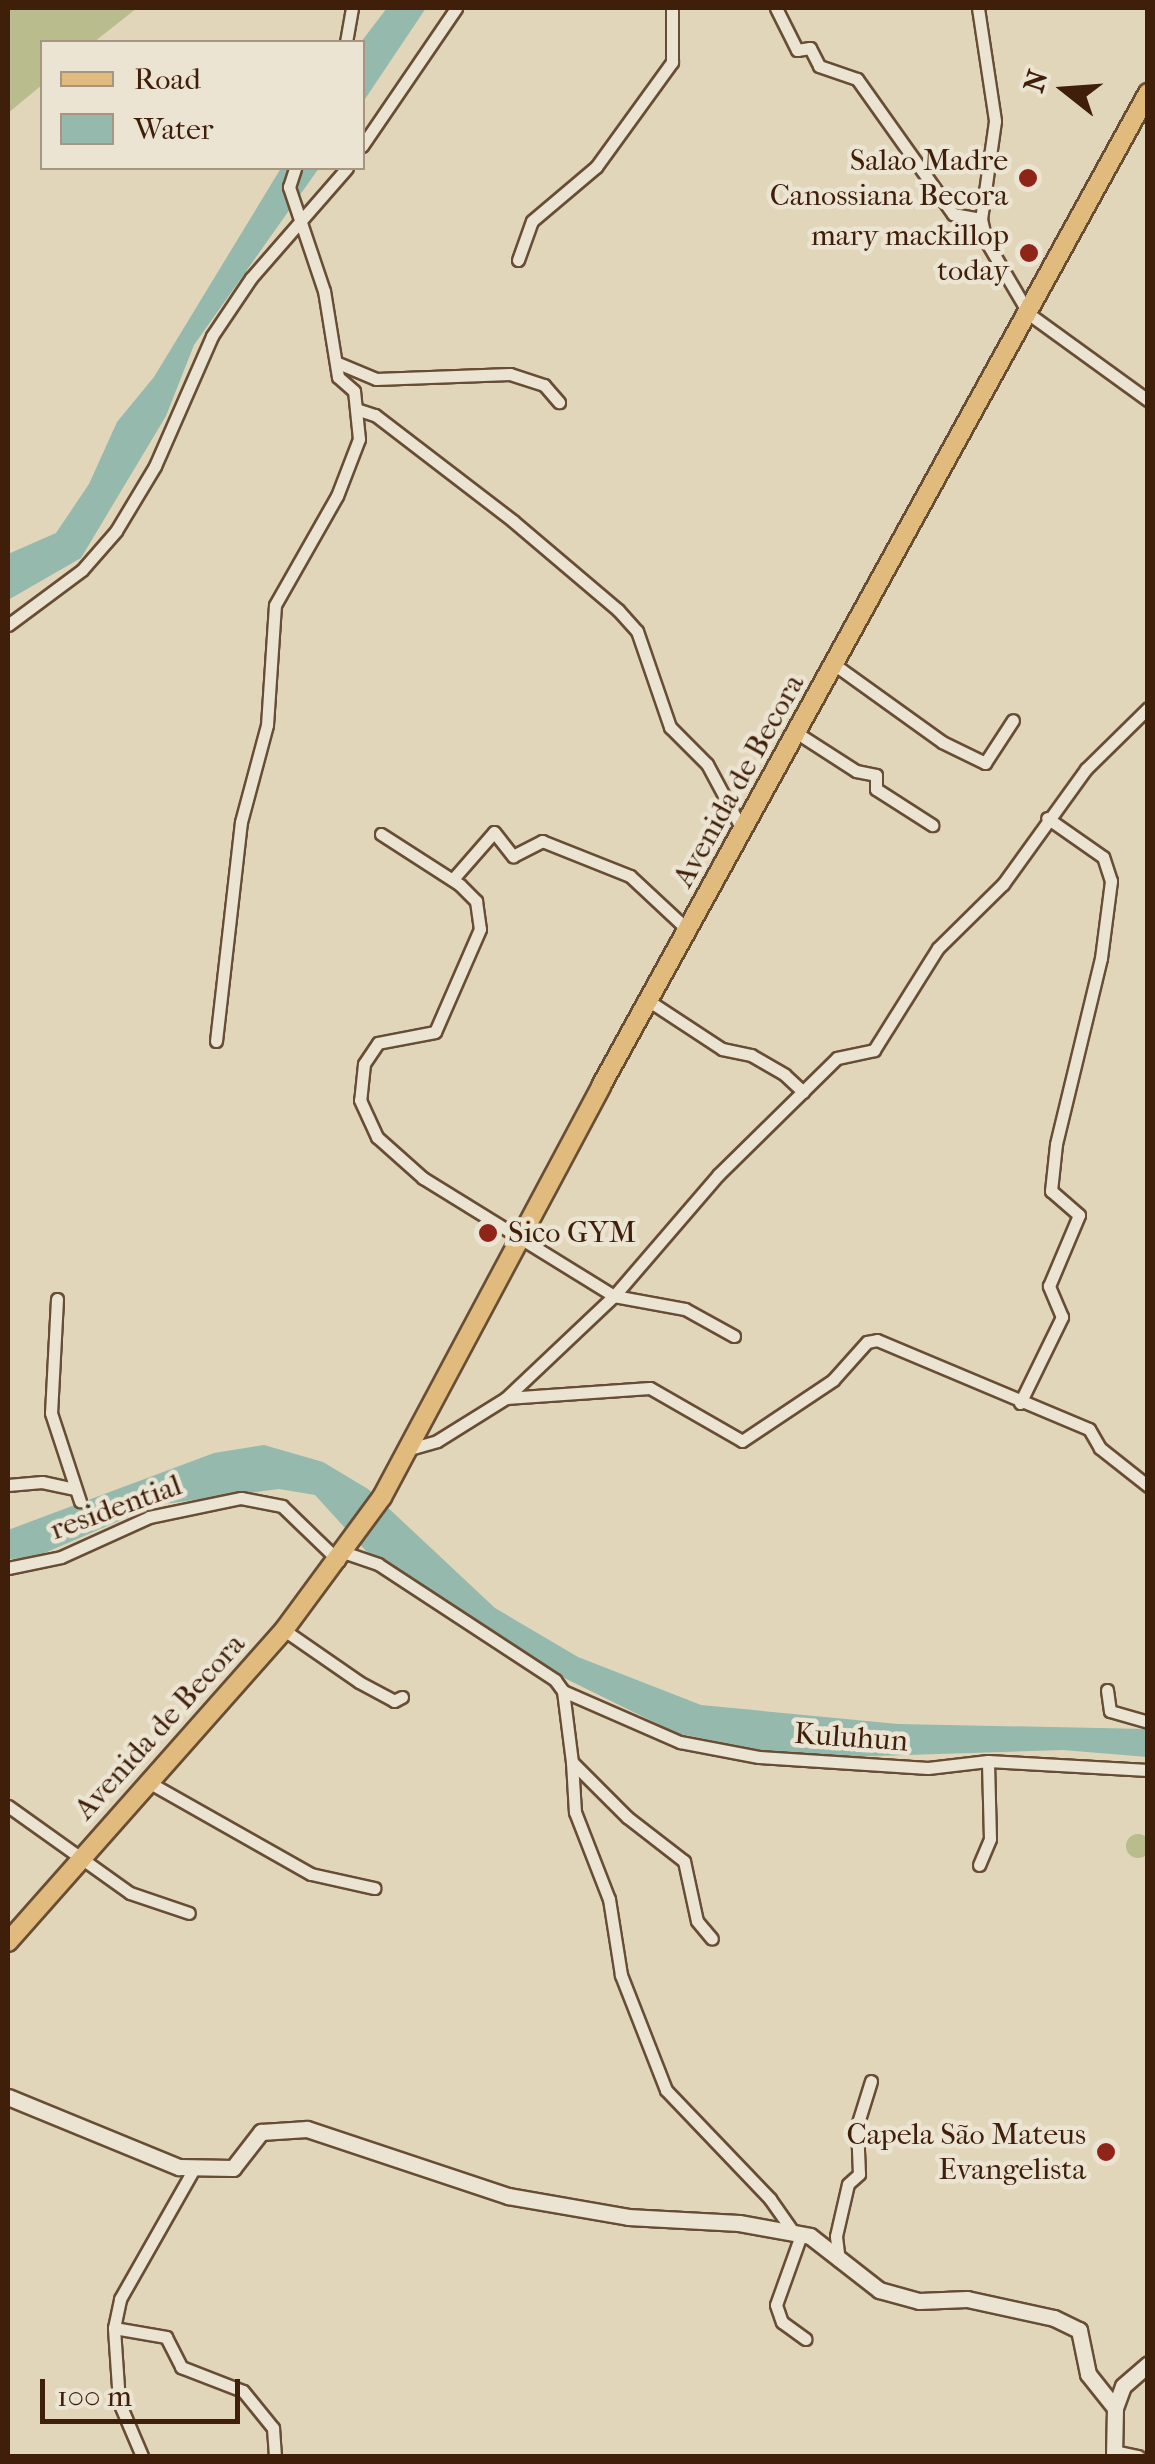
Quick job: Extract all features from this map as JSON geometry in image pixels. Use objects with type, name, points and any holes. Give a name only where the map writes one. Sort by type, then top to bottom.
[{"type":"main road","name":"Avenida de Becora","points":[[8,1942],[284,1630],[345,1553],[382,1497],[648,1000],[1148,93]]},
{"type":"street","points":[[346,40],[352,8]]},
{"type":"street","points":[[365,142],[456,8]]},
{"type":"street","points":[[518,260],[532,220],[596,167],[672,62],[672,8]]},
{"type":"street","points":[[776,8],[791,26],[788,40],[796,50],[810,48],[819,66],[857,79],[954,214],[981,219]]},
{"type":"street","points":[[978,8],[995,121],[981,219],[986,241],[1029,314],[1148,400]]},
{"type":"street","points":[[216,1041],[240,822],[267,725],[275,605],[337,496],[359,440],[354,391],[338,377],[338,363],[289,186],[293,170]]},
{"type":"street","points":[[8,626],[82,570],[116,531],[155,466],[212,336],[300,219],[345,170]]},
{"type":"street","points":[[338,363],[376,379],[510,374],[544,385],[559,402]]},
{"type":"street","points":[[356,409],[375,416],[514,520],[618,610],[637,631],[670,727],[707,764],[743,830]]},
{"type":"street","points":[[835,665],[942,742],[985,763],[1013,720]]},
{"type":"street","points":[[406,1450],[438,1441],[506,1398],[614,1296],[718,1175],[802,1092],[838,1058],[874,1050],[938,948],[1003,884],[1047,818],[1148,708]]},
{"type":"street","points":[[797,733],[856,771],[876,775],[876,789],[932,825]]},
{"type":"street","points":[[1020,1402],[1062,1317],[1049,1286],[1080,1215],[1051,1191],[1111,882],[1102,857],[1047,818]]},
{"type":"street","points":[[453,880],[494,832],[512,856],[542,841],[630,876],[688,930]]},
{"type":"street","points":[[382,834],[453,880],[476,901],[480,929],[471,960],[435,1032],[378,1043],[364,1064],[363,1115],[423,1178],[614,1296],[685,1309],[734,1336]]},
{"type":"street","points":[[648,1000],[722,1050],[751,1055],[802,1092]]},
{"type":"street","points":[[8,1484],[42,1482],[78,1495],[51,1413],[58,1299]]},
{"type":"street","points":[[506,1398],[650,1388],[742,1441],[772,1425],[877,1340],[1089,1429],[1100,1448],[1148,1486]]},
{"type":"street","name":"residential","points":[[8,1568],[61,1557],[149,1517],[241,1498],[282,1506],[345,1553],[378,1564],[562,1691]]},
{"type":"street","points":[[284,1630],[359,1682],[394,1700],[402,1697]]},
{"type":"street","points":[[1107,1690],[1110,1711],[1148,1722]]},
{"type":"street","points":[[562,1691],[575,1812],[609,1899],[622,1975],[666,2090],[770,2198],[798,2234],[892,2294],[919,2301],[967,2299],[1054,2318],[1078,2330],[1088,2374],[1115,2408]]},
{"type":"street","name":"Kuluhun","points":[[562,1691],[680,1742],[758,1757],[928,1768],[988,1761],[1148,1770]]},
{"type":"street","points":[[979,1865],[990,1838],[988,1761]]},
{"type":"street","points":[[572,1762],[627,1818],[684,1860],[697,1921],[712,1939]]},
{"type":"street","points":[[150,1783],[310,1874],[374,1888]]},
{"type":"street","points":[[8,1806],[77,1861],[130,1893],[189,1913]]},
{"type":"street","points":[[839,2262],[836,2236],[848,2184],[859,2174],[856,2126],[871,2081]]},
{"type":"street","points":[[8,2096],[194,2170],[233,2168],[261,2132],[308,2129],[508,2196],[628,2217],[798,2234]]},
{"type":"street","points":[[142,2456],[118,2402],[114,2328],[120,2299],[194,2170]]},
{"type":"street","points":[[798,2234],[776,2305],[782,2322],[805,2339]]},
{"type":"street","points":[[114,2328],[166,2337],[181,2367],[230,2382],[251,2398],[274,2428],[276,2456]]},
{"type":"street","points":[[1138,2456],[1114,2454],[1115,2408],[1123,2386],[1148,2364]]},
{"type":"green space","points":[[8,8],[137,8],[97,40],[40,40],[40,87],[8,113]]},
{"type":"green space","points":[[1138,1834],[1150,1846],[1138,1858],[1126,1846]]},
{"type":"water","points":[[387,8],[426,8],[365,99],[363,40]]},
{"type":"water","points":[[280,170],[318,170],[194,345],[166,416],[81,558],[8,600],[8,554],[56,533],[89,484],[117,422],[154,377]]},
{"type":"water","points":[[264,1445],[323,1462],[368,1489],[495,1608],[578,1657],[701,1705],[898,1724],[1147,1729],[1147,1757],[1063,1750],[843,1757],[766,1752],[676,1733],[548,1670],[366,1551],[315,1495],[279,1489],[156,1505],[33,1558],[8,1559],[8,1530],[214,1453]]},
{"type":"place","name":"Salao Madre Canossiana Becora","points":[[1028,178]]},
{"type":"place","name":"mary mackillop today","points":[[1029,253]]},
{"type":"place","name":"Sico GYM","points":[[488,1233]]},
{"type":"place","name":"Capela São Mateus Evangelista","points":[[1106,2152]]}]
